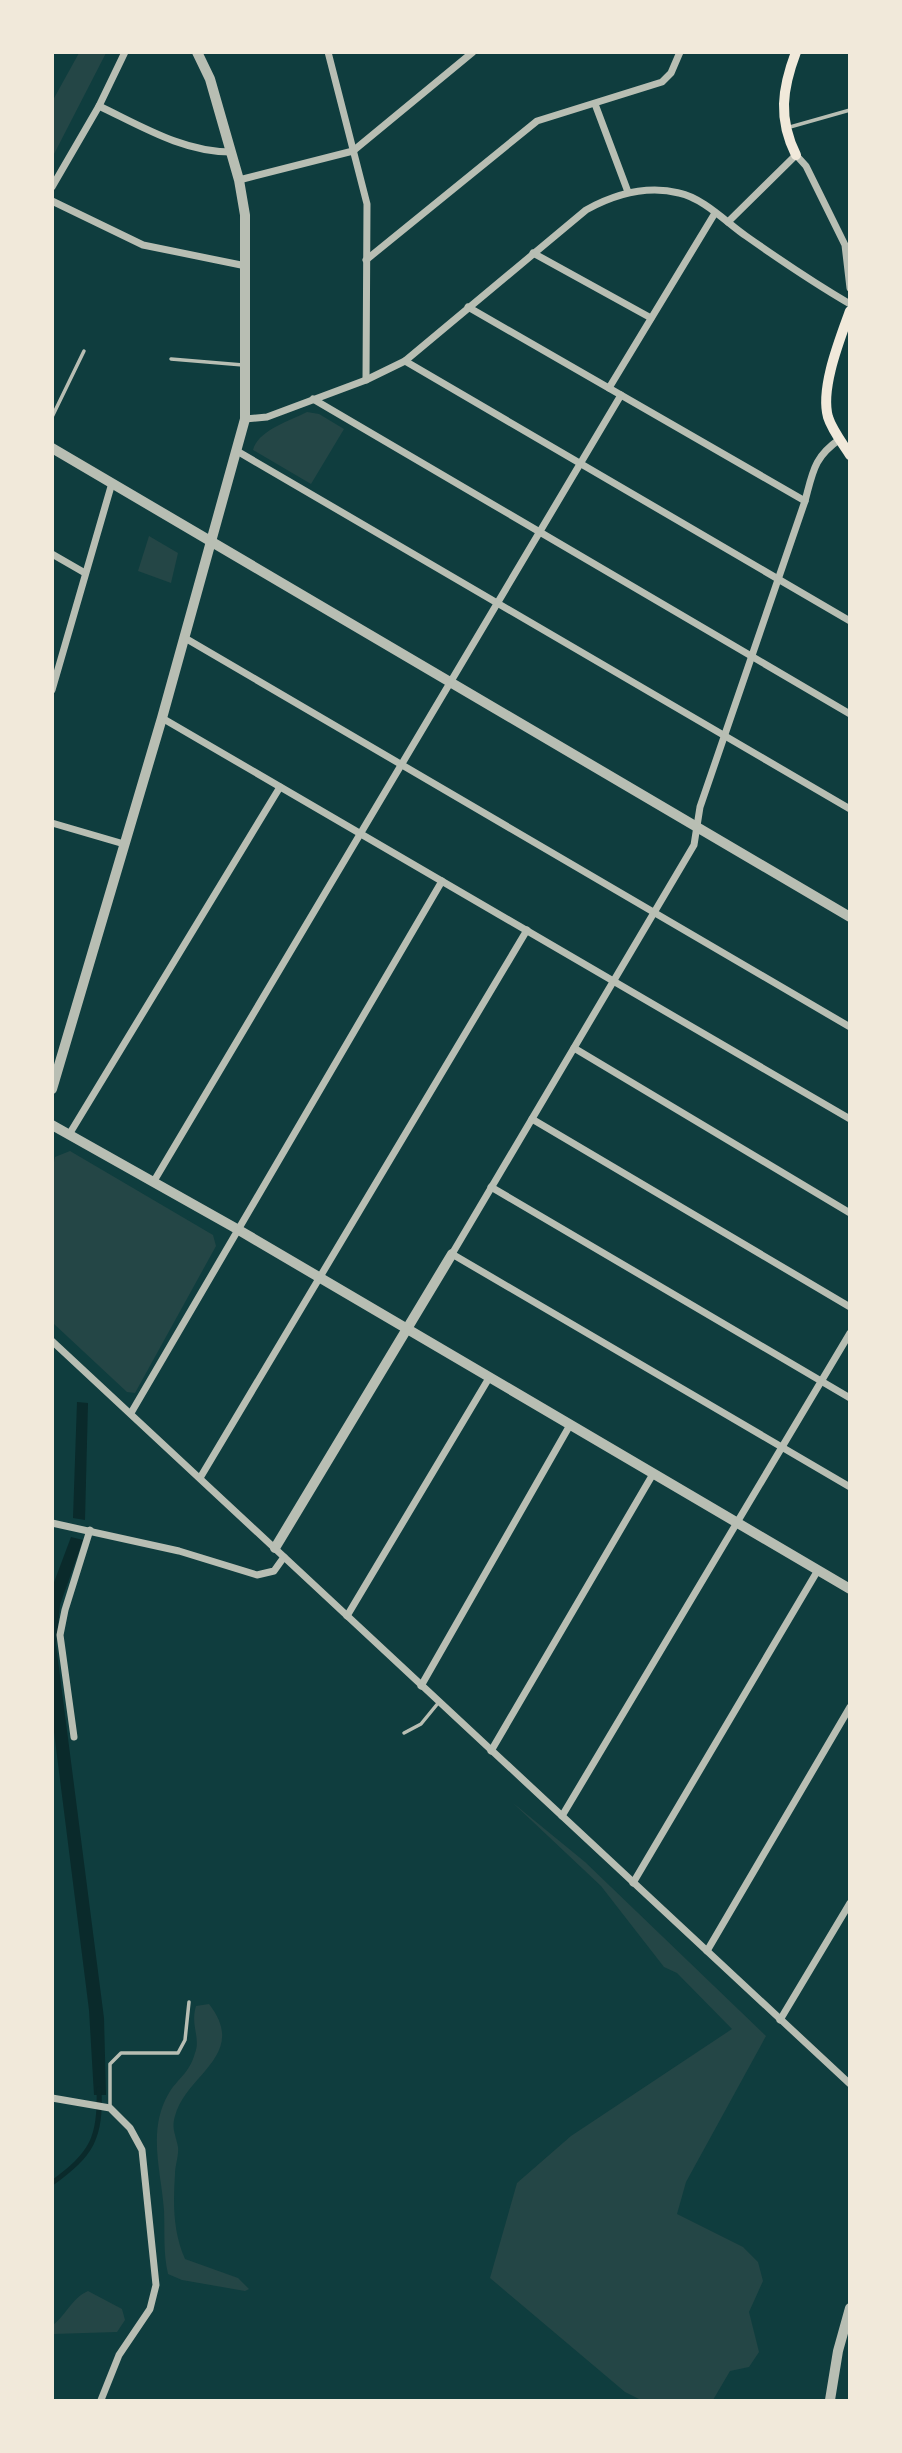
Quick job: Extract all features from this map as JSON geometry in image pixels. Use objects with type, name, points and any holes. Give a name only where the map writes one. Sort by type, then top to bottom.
[{"type":"main road","points":[[796,52],[783,99],[785,128],[796,155]]},
{"type":"main road","points":[[849,311],[834,353],[828,417],[849,455]]},
{"type":"street","points":[[52,187],[99,106],[125,52]]},
{"type":"street","points":[[52,1089],[162,718],[209,540],[245,419],[245,215],[239,180],[210,79],[197,52]]},
{"type":"street","points":[[239,180],[353,151],[473,52]]},
{"type":"street","points":[[366,260],[537,121],[662,82],[671,73],[680,52]]},
{"type":"street","points":[[330,54],[367,204],[366,380]]},
{"type":"street","points":[[595,104],[628,192]]},
{"type":"street","points":[[99,106],[173,141],[216,152],[231,152]]},
{"type":"street","points":[[728,222],[796,155],[806,166],[845,245],[849,288]]},
{"type":"street","points":[[245,419],[267,417],[366,380],[405,361],[586,209],[606,198],[628,192],[646,190],[682,193],[715,213],[804,277],[849,304]]},
{"type":"street","points":[[52,201],[143,245],[246,265]]},
{"type":"street","points":[[609,388],[715,213]]},
{"type":"street","points":[[533,253],[651,318]]},
{"type":"street","points":[[468,307],[805,501]]},
{"type":"street","points":[[405,361],[849,621]]},
{"type":"street","points":[[154,1181],[621,396]]},
{"type":"street","points":[[313,398],[849,714]]},
{"type":"street","points":[[275,1548],[694,845],[700,807],[820,454],[840,439]]},
{"type":"street","points":[[52,448],[849,916]]},
{"type":"street","points":[[237,451],[849,809]]},
{"type":"street","points":[[52,690],[113,483]]},
{"type":"street","points":[[52,554],[85,573]]},
{"type":"street","points":[[185,638],[849,1027]]},
{"type":"street","points":[[52,654],[61,659]]},
{"type":"street","points":[[162,718],[849,1119]]},
{"type":"street","points":[[70,1133],[280,786]]},
{"type":"street","points":[[52,823],[124,844]]},
{"type":"street","points":[[131,1413],[442,881]]},
{"type":"street","points":[[200,1478],[527,930]]},
{"type":"street","points":[[574,1048],[849,1213]]},
{"type":"street","points":[[532,1119],[849,1307]]},
{"type":"street","points":[[52,1125],[237,1229],[849,1589]]},
{"type":"street","points":[[491,1188],[849,1398]]},
{"type":"street","points":[[452,1254],[849,1487]]},
{"type":"street","points":[[562,1816],[849,1333]]},
{"type":"street","points":[[52,1341],[849,2084]]},
{"type":"street","points":[[347,1616],[489,1378]]},
{"type":"street","points":[[421,1686],[570,1425]]},
{"type":"street","points":[[491,1751],[653,1474]]},
{"type":"street","points":[[52,1523],[179,1551],[257,1576],[274,1571],[284,1557]]},
{"type":"street","points":[[74,1737],[60,1635],[90,1530]]},
{"type":"street","points":[[633,1883],[818,1570]]},
{"type":"street","points":[[706,1951],[849,1707]]},
{"type":"street","points":[[780,2020],[849,1903]]},
{"type":"street","points":[[52,2098],[108,2107],[130,2128],[142,2150],[156,2286],[150,2309],[119,2355],[101,2400]]},
{"type":"street","points":[[830,2400],[849,2308]]},
{"type":"lane","points":[[785,128],[849,110]]},
{"type":"lane","points":[[52,417],[84,351]]},
{"type":"lane","points":[[172,359],[245,365]]},
{"type":"lane","points":[[404,1733],[421,1724],[439,1702]]},
{"type":"lane","points":[[108,2107],[110,2064],[114,2058],[121,2053],[178,2053],[185,2040],[189,2002]]},
{"type":"shaded area","points":[[79,53],[106,53],[53,156],[53,100]]},
{"type":"shaded area","points":[[307,412],[319,414],[344,429],[311,484],[253,450],[261,437],[268,432]]},
{"type":"shaded area","points":[[149,536],[178,553],[171,583],[138,571]]},
{"type":"shaded area","points":[[70,1151],[213,1235],[216,1246],[135,1393],[127,1392],[53,1323],[53,1167],[55,1157]]},
{"type":"shaded area","points":[[77,1402],[88,1403],[85,1520],[73,1518]]},
{"type":"shaded area","points":[[71,1537],[83,1540],[60,1605],[56,1645],[104,2018],[106,2095],[94,2095],[89,2010],[52,1716],[53,1585]]},
{"type":"shaded area","points":[[513,1803],[585,1862],[766,2036],[686,2182],[677,2214],[743,2247],[758,2262],[763,2281],[749,2312],[759,2352],[749,2367],[730,2371],[713,2400],[641,2400],[625,2392],[490,2278],[517,2183],[571,2136],[732,2029],[677,1973],[664,1967],[601,1886]]},
{"type":"shaded area","points":[[209,2004],[219,2022],[222,2037],[219,2051],[181,2101],[175,2116],[178,2150],[174,2196],[176,2228],[185,2259],[238,2278],[249,2289],[245,2291],[182,2280],[168,2274],[165,2258],[164,2210],[157,2150],[159,2121],[169,2093],[193,2060],[197,2047],[194,2020],[196,2006]]},
{"type":"shaded area","points":[[88,2291],[122,2309],[125,2320],[117,2332],[53,2334],[53,2325]]},
{"type":"waterway","points":[[52,2183],[66,2173],[91,2144],[98,2120],[99,2089]]}]
